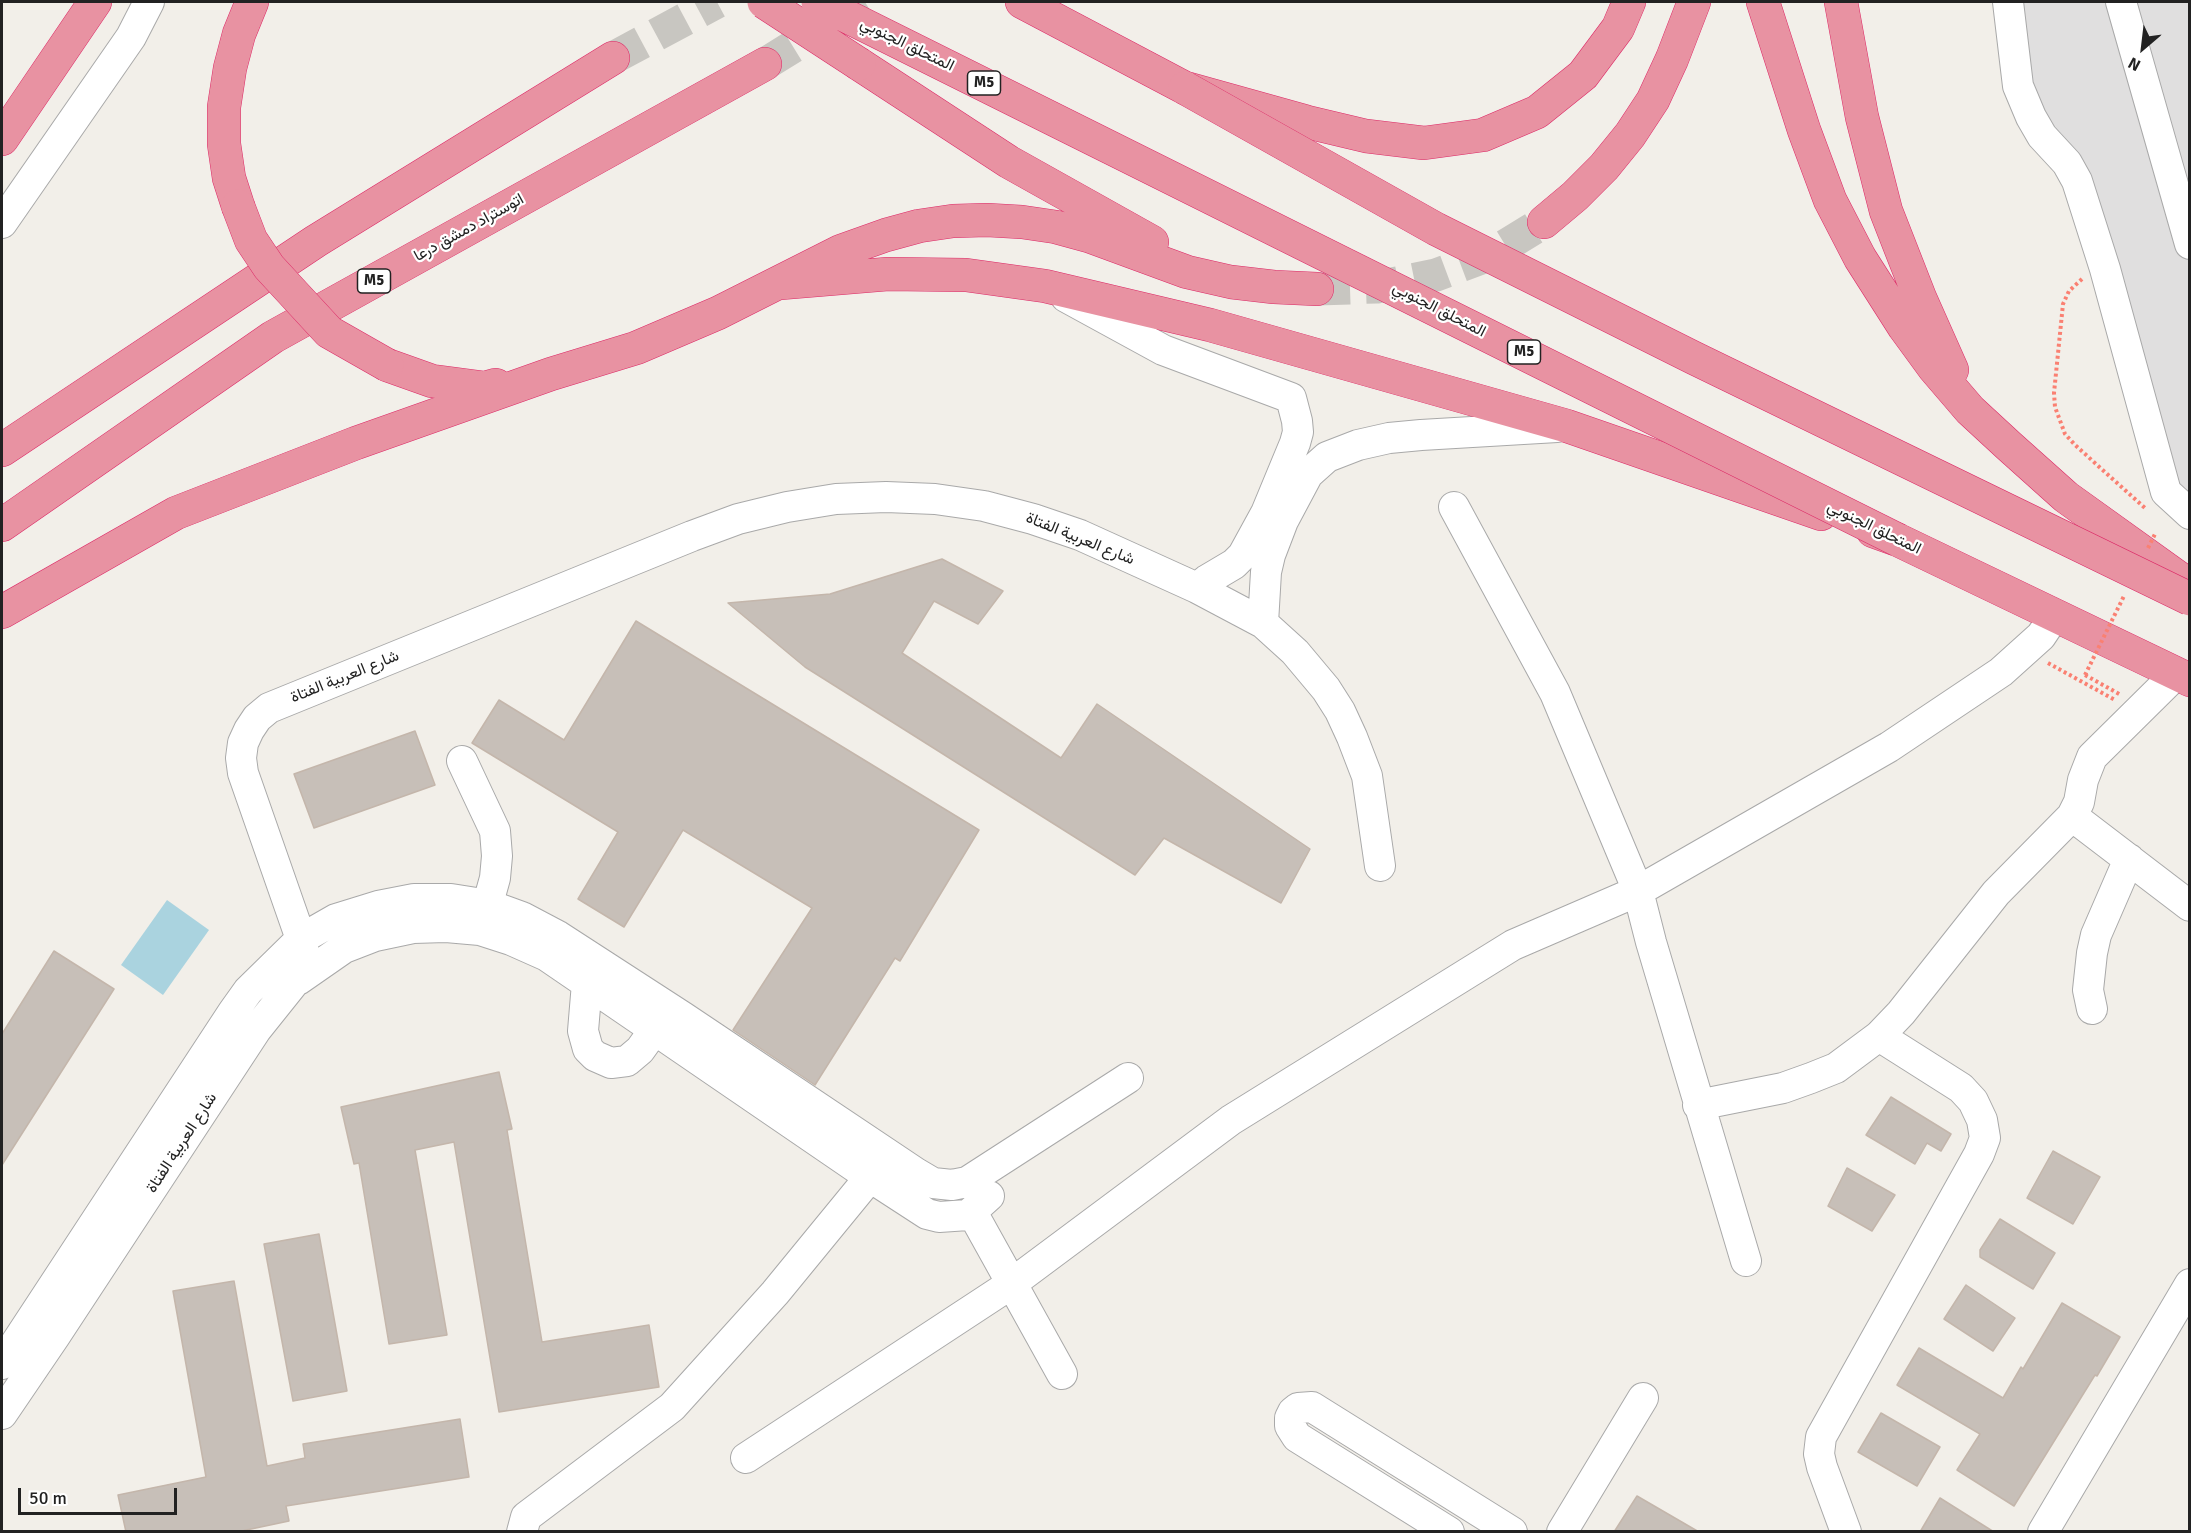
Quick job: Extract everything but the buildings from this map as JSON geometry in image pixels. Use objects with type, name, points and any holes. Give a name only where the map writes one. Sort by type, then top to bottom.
[{"type":"highway","points":[[2,139],[95,2]]},
{"type":"highway","points":[[252,2],[239,34],[230,68],[224,107],[224,144],[227,167],[238,207],[252,240],[269,267],[329,332],[387,365],[432,381],[485,388],[551,374]]},
{"type":"highway","points":[[764,2],[1009,162],[1168,251],[1231,282]]},
{"type":"highway","name":"المتحلق الجنوبي","points":[[818,2],[1160,170],[1898,540],[2183,677]]},
{"type":"highway","points":[[1185,88],[1366,136],[1424,143],[1483,135],[1537,112],[1583,75],[1618,28],[1629,2]]},
{"type":"highway","points":[[1544,222],[1605,167],[1630,135],[1653,100],[1694,2]]},
{"type":"highway","points":[[1763,2],[1804,130],[1830,200],[1860,258],[1904,327],[1970,410],[2066,497],[2190,586]]},
{"type":"highway","points":[[1841,2],[1862,117],[1886,211],[1920,298],[1970,410]]},
{"type":"highway","points":[[1025,3],[1185,88],[1436,229],[1694,358],[2190,599]]},
{"type":"highway","points":[[2,450],[316,241],[613,58]]},
{"type":"highway","name":"اتوستراد دمشق درعا","points":[[2,525],[273,337],[765,64]]},
{"type":"highway","points":[[2,612],[176,513],[356,443],[551,374],[636,348],[718,313],[841,252],[886,235],[919,226],[953,221],[987,220],[1056,227],[1089,236],[1187,272],[1231,282],[1317,289]]},
{"type":"highway","points":[[780,283],[888,274],[966,275],[1045,286],[1210,325],[1567,426],[1898,540]]},
{"type":"street","points":[[2,223],[131,37],[149,2]]},
{"type":"street","points":[[2007,2],[2018,86],[2042,136],[2067,163],[2077,181],[2105,269],[2166,492],[2190,514]]},
{"type":"street","points":[[2121,2],[2190,244]]},
{"type":"street","points":[[1045,286],[1163,350],[1290,398],[1298,421],[1295,444],[1275,517],[1266,572],[1263,623]]},
{"type":"street","points":[[1197,588],[1206,580],[1234,564],[1243,555],[1308,474],[1327,457],[1358,445],[1389,438],[1567,426]]},
{"type":"street","name":"شارع العربية الفتاة","points":[[2,1414],[44,1328],[256,1030],[298,980],[303,970],[305,957],[301,939],[243,773],[243,743],[257,718],[269,708],[692,536],[738,519],[836,499],[885,497],[935,499],[984,506],[1033,519],[1080,536],[1197,588],[1263,623],[1310,669],[1335,704],[1348,728],[1367,776],[1380,866]]},
{"type":"street","points":[[1454,507],[1554,693],[1638,891],[1698,1105],[1746,1261]]},
{"type":"street","points":[[746,1458],[1011,1284],[1231,1120],[1514,945],[1638,891],[1889,747],[2001,672],[2041,636],[2055,615]]},
{"type":"street","points":[[1698,1105],[1783,1088],[1811,1078],[1836,1068],[1879,1036],[1901,1012],[1996,893],[2072,816],[2079,802],[2083,780],[2092,757],[2183,677]]},
{"type":"street","points":[[462,761],[495,831],[497,856],[485,918]]},
{"type":"street","points":[[2072,816],[2190,906]]},
{"type":"street","points":[[2092,1009],[2089,980],[2096,935],[2128,859]]},
{"type":"street","points":[[2,1364],[44,1328],[233,1012],[266,972],[301,939],[336,919],[387,904],[414,900],[451,899],[485,918],[511,940],[547,956],[586,983],[670,1028],[933,1183],[952,1185],[966,1182],[1128,1078]]},
{"type":"street","points":[[298,980],[344,948],[375,936],[413,928],[446,927],[485,918],[522,917],[558,936],[670,1028],[870,1177],[933,1216],[964,1215],[981,1204],[1011,1284],[1062,1374]]},
{"type":"street","points":[[586,983],[583,1031],[588,1049],[595,1056],[611,1064],[627,1061],[670,1028]]},
{"type":"street","points":[[1846,1532],[1820,1460],[1821,1437],[1979,1154],[1985,1138],[1982,1120],[1973,1101],[1961,1088],[1879,1036]]},
{"type":"street","points":[[522,1532],[526,1517],[672,1407],[775,1293],[870,1177]]},
{"type":"street","points":[[2043,1532],[2190,1284]]},
{"type":"street","points":[[1562,1532],[1643,1398]]},
{"type":"street","points":[[1449,1532],[1298,1437],[1290,1426],[1293,1412],[1298,1408],[1312,1407],[1512,1532]]},
{"type":"path","points":[[2105,269],[2078,282],[2069,291],[2063,304],[2054,393],[2055,407],[2066,434],[2074,446],[2149,512]]},
{"type":"path","points":[[2146,551],[2156,532]]},
{"type":"path","points":[[2126,697],[2085,675],[2127,590]]},
{"type":"path","points":[[2026,650],[2124,704]]},
{"type":"shaded area","points":[[2014,2],[2189,2],[2189,526],[2051,137],[2027,86]]},
{"type":"water","points":[[167,900],[209,930],[163,995],[121,965]]},
{"type":"tunnel","points":[[613,58],[717,2]]},
{"type":"tunnel","points":[[765,64],[865,2]]},
{"type":"tunnel","points":[[1317,289],[1377,287],[1436,275],[1492,254],[1544,222]]}]
